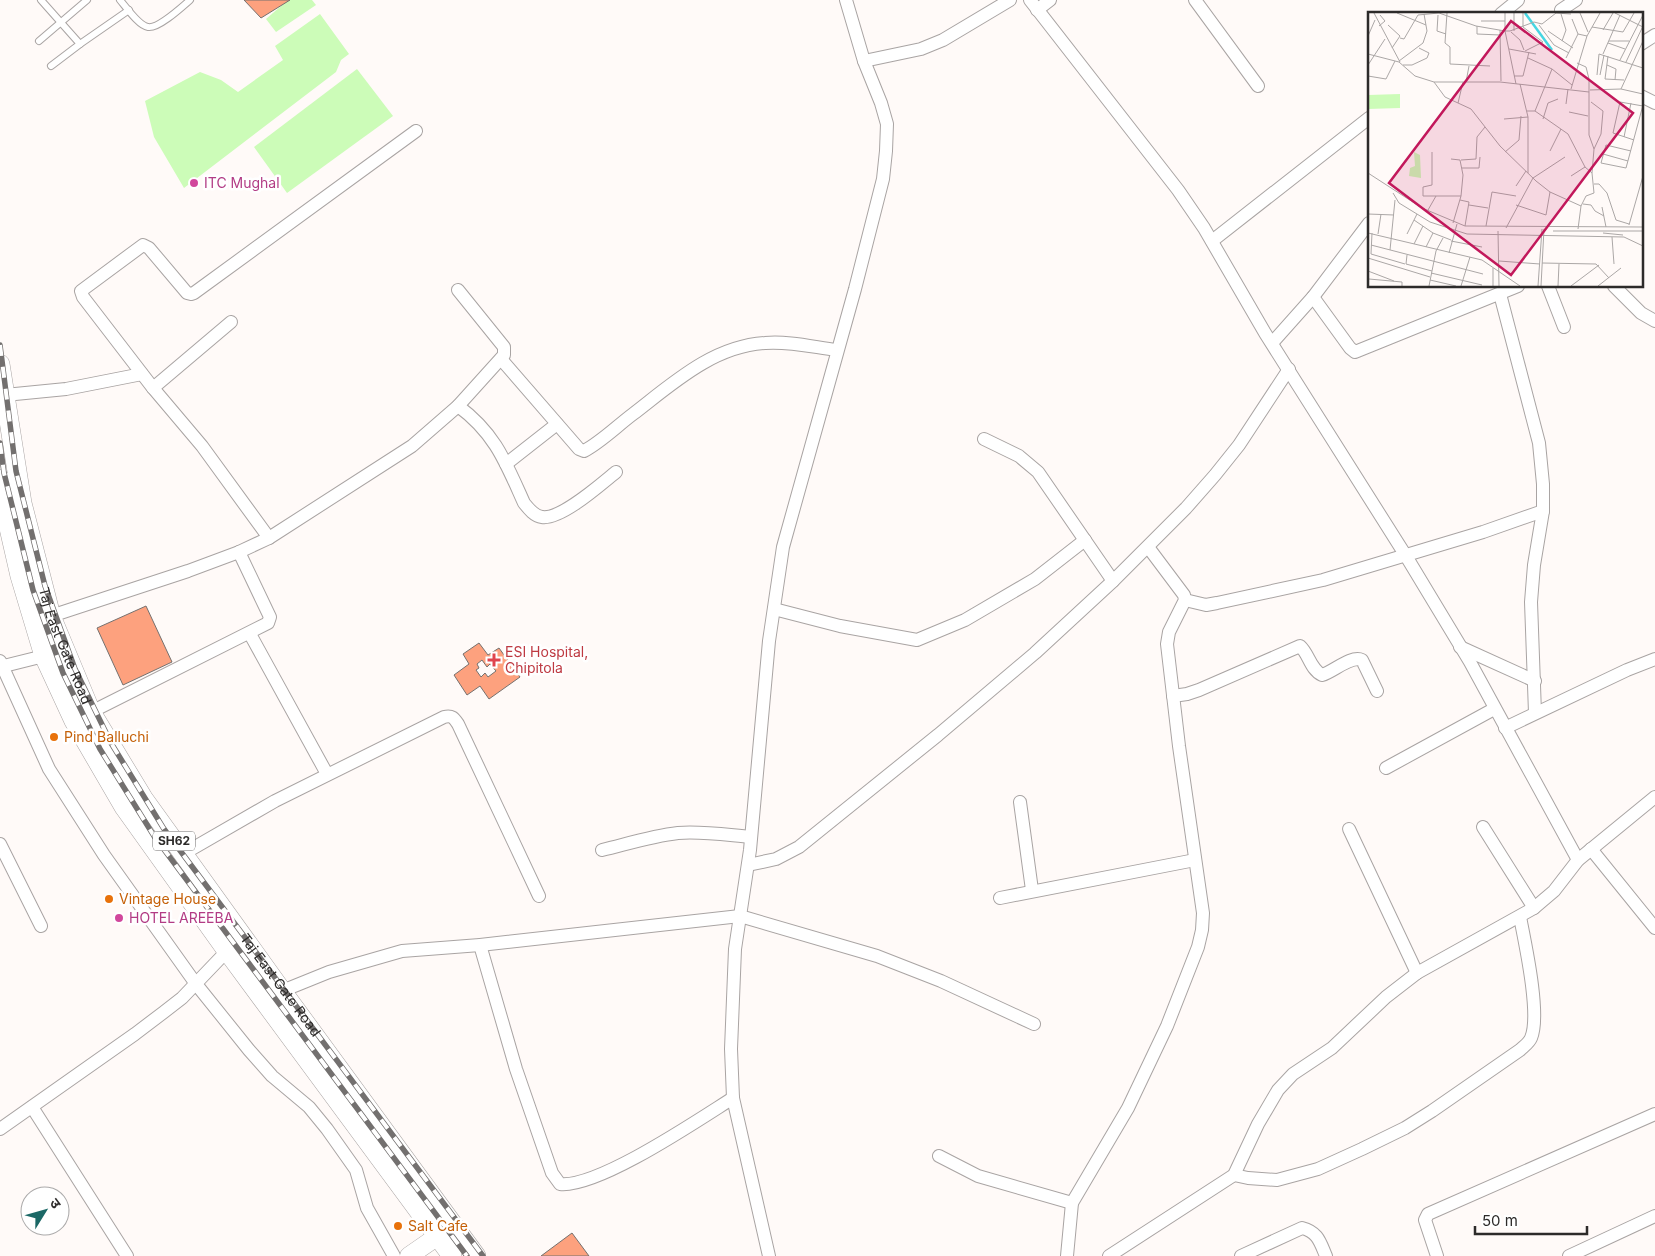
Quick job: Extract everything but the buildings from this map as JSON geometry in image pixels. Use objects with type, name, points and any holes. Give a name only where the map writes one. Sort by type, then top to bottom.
[{"type":"main road","name":"Taj East Gate Road","points":[[0,364],[22,503],[51,616],[91,712],[143,798],[471,1249]]},
{"type":"main road","name":"SH62","points":[[0,479],[20,576],[44,656],[74,721],[124,807],[449,1255]]},
{"type":"street","points":[[768,1256],[733,1098],[730,1050],[735,949],[748,864],[769,641],[783,547],[855,289],[883,179],[887,124],[881,103],[864,61],[846,0]]},
{"type":"street","points":[[864,61],[921,49],[943,40],[1010,0]]},
{"type":"street","points":[[1050,0],[1033,5],[1178,190],[1212,241],[1272,344],[1406,556],[1460,647],[1578,860]]},
{"type":"street","points":[[1195,0],[1258,86]]},
{"type":"street","points":[[1559,9],[1576,0]]},
{"type":"street","points":[[1503,12],[1514,1]]},
{"type":"street","points":[[1642,43],[1655,35]]},
{"type":"street","points":[[1642,96],[1655,103]]},
{"type":"street","points":[[1212,241],[1368,119]]},
{"type":"street","points":[[269,538],[202,446],[142,374],[83,297],[81,291],[143,245],[149,248],[187,293],[194,293],[416,131]]},
{"type":"street","points":[[1272,344],[1313,297],[1368,225]]},
{"type":"street","points":[[1313,297],[1350,348],[1355,352],[1514,288]]},
{"type":"street","points":[[1549,288],[1564,327]]},
{"type":"street","points":[[1616,288],[1641,313],[1655,321]]},
{"type":"street","points":[[51,616],[188,571],[269,538],[404,451],[458,406],[501,359],[505,350],[458,290]]},
{"type":"street","points":[[1500,294],[1539,443],[1543,484],[1543,512],[1534,565],[1531,602],[1535,713]]},
{"type":"street","points":[[153,388],[231,322]]},
{"type":"street","points":[[501,359],[578,449],[584,451],[682,376],[710,359],[730,350],[750,344],[784,343],[837,350]]},
{"type":"street","points":[[748,864],[776,859],[799,847],[938,735],[1114,582],[1186,508],[1239,445],[1289,369]]},
{"type":"street","points":[[5,395],[66,389],[142,374]]},
{"type":"street","points":[[458,406],[486,431],[506,464],[524,502],[530,511],[542,518],[554,516],[567,510],[616,472]]},
{"type":"street","points":[[506,464],[557,424]]},
{"type":"street","points":[[984,439],[1019,456],[1038,472],[1114,582]]},
{"type":"street","points":[[1185,600],[1206,605],[1217,604],[1323,580],[1406,556],[1543,512]]},
{"type":"street","points":[[774,609],[840,626],[917,640],[965,620],[1035,579],[1085,540]]},
{"type":"street","points":[[1067,1256],[1072,1203],[1132,1100],[1167,1026],[1198,947],[1202,930],[1203,913],[1167,644],[1169,632],[1185,600],[1184,595],[1148,546]]},
{"type":"street","points":[[91,712],[266,626],[270,618],[238,552]]},
{"type":"street","points":[[250,634],[328,774]]},
{"type":"street","points":[[1173,696],[1200,690],[1300,646],[1303,648],[1313,668],[1322,674],[1328,673],[1353,659],[1358,658],[1362,660],[1377,691]]},
{"type":"street","points":[[1460,647],[1535,681]]},
{"type":"street","points":[[64,648],[44,656],[0,665],[49,769],[104,855],[196,984],[272,1076],[310,1107],[332,1136],[356,1170],[367,1208],[394,1256]]},
{"type":"street","points":[[1505,728],[1655,659]]},
{"type":"street","points":[[1386,768],[1494,709]]},
{"type":"street","points":[[183,854],[275,801],[328,774],[444,717],[454,718],[539,896]]},
{"type":"street","points":[[1109,1256],[1234,1175],[1258,1124],[1278,1090],[1293,1074],[1332,1048],[1386,997],[1417,973],[1534,908],[1554,891],[1578,860],[1655,797]]},
{"type":"street","points":[[1020,802],[1032,890]]},
{"type":"street","points":[[1483,827],[1534,908]]},
{"type":"street","points":[[1349,829],[1417,973]]},
{"type":"street","points":[[602,850],[655,836],[678,833],[702,832],[751,837]]},
{"type":"street","points":[[0,844],[41,926]]},
{"type":"street","points":[[1591,849],[1655,928]]},
{"type":"street","points":[[1000,898],[1032,890],[1195,860]]},
{"type":"street","points":[[282,991],[329,972],[402,951],[480,945],[740,916],[877,956],[941,981],[1034,1024]]},
{"type":"street","points":[[1234,1175],[1277,1180],[1318,1169],[1390,1135],[1432,1111],[1520,1050],[1530,1040],[1534,1028],[1534,1011],[1520,917]]},
{"type":"street","points":[[480,945],[516,1069],[552,1173],[560,1184],[568,1184],[589,1178],[630,1161],[733,1098]]},
{"type":"street","points":[[0,1129],[135,1034],[182,998],[228,951]]},
{"type":"street","points":[[32,1107],[127,1256]]},
{"type":"street","points":[[1437,1256],[1425,1220],[1428,1214],[1655,1114]]},
{"type":"street","points":[[938,1156],[978,1176],[1072,1203]]},
{"type":"street","points":[[1569,1256],[1655,1216]]},
{"type":"street","points":[[409,1256],[453,1225]]},
{"type":"street","points":[[1241,1256],[1294,1230],[1302,1228],[1311,1230],[1318,1238],[1326,1256]]},
{"type":"street","points":[[449,1255],[471,1249]]},
{"type":"lane","points":[[41,0],[80,44]]},
{"type":"lane","points":[[40,41],[87,0]]},
{"type":"lane","points":[[120,0],[148,28],[156,26],[190,0]]},
{"type":"lane","points":[[51,66],[128,10]]},
{"type":"green space","points":[[288,0],[312,0],[316,5],[276,32],[266,19]]},
{"type":"green space","points":[[320,14],[349,54],[341,60],[336,72],[184,188],[154,137],[145,101],[200,72],[221,80],[238,92],[283,60],[275,46]]},
{"type":"green space","points":[[357,69],[393,116],[287,193],[254,147]]},
{"type":"railway","points":[[0,345],[16,471],[45,586],[75,669],[111,743],[164,829],[483,1256]]},
{"type":"railway","points":[[0,443],[4,473],[33,590],[63,673],[100,749],[154,836],[467,1256]]},
{"type":"place","name":"ITC Mughal","points":[[194,183]]},
{"type":"place","name":"ESI Hospital, Chipitola","points":[[494,660]]},
{"type":"place","name":"Pind Balluchi","points":[[54,737]]},
{"type":"place","name":"Vintage House","points":[[109,899]]},
{"type":"place","name":"HOTEL AREEBA","points":[[119,918]]},
{"type":"place","name":"Salt Cafe","points":[[398,1226]]}]
